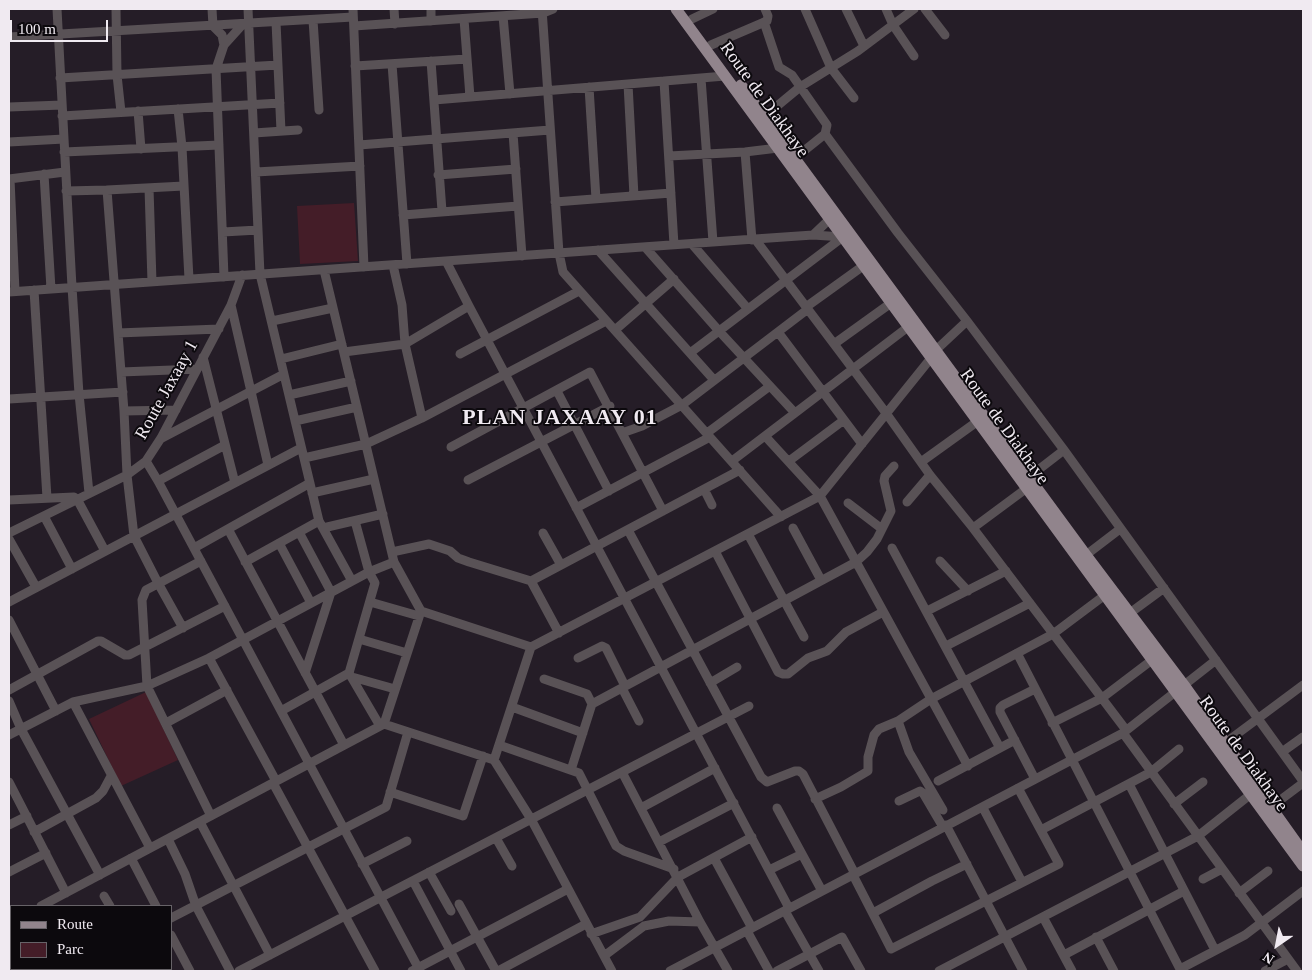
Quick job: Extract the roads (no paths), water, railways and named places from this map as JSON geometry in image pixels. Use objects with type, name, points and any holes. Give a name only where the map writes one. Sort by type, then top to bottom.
[{"type":"main road","name":"Route de Diakhaye","points":[[676,9],[778,148],[847,235],[1028,482],[1152,660],[1180,688],[1225,743],[1303,852]]},
{"type":"main road","name":"Route de Diakhaye","points":[[685,9],[795,158],[832,215]]},
{"type":"main road","name":"Route de Diakhaye","points":[[847,235],[863,266],[908,327],[933,354],[978,421],[1086,555],[1130,613],[1251,794],[1303,866]]},
{"type":"street","points":[[57,9],[79,394],[89,493]]},
{"type":"street","points":[[116,9],[117,75],[121,112]]},
{"type":"street","points":[[212,9],[212,26],[222,35],[224,45]]},
{"type":"street","points":[[248,9],[246,24],[253,104],[260,274],[321,524],[352,581]]},
{"type":"street","points":[[394,9],[394,24]]},
{"type":"street","points":[[431,9],[431,21]]},
{"type":"street","points":[[9,37],[353,17],[394,24],[503,16],[553,9]]},
{"type":"street","points":[[692,19],[713,9]]},
{"type":"street","points":[[711,45],[764,22],[768,18],[765,9]]},
{"type":"street","points":[[805,9],[831,68],[854,98]]},
{"type":"street","points":[[846,9],[864,46]]},
{"type":"street","points":[[886,9],[893,25],[914,56]]},
{"type":"street","points":[[765,116],[800,87],[864,46],[914,9]]},
{"type":"street","points":[[925,9],[945,35]]},
{"type":"street","points":[[542,11],[558,253],[563,272],[782,516]]},
{"type":"street","points":[[503,16],[510,94]]},
{"type":"street","points":[[353,17],[364,267]]},
{"type":"street","points":[[464,19],[470,97]]},
{"type":"street","points":[[313,20],[318,110]]},
{"type":"street","points":[[276,22],[281,131]]},
{"type":"street","points":[[764,22],[779,67],[792,75],[828,125],[825,134],[795,158]]},
{"type":"street","points":[[224,277],[216,69],[224,45],[246,24]]},
{"type":"street","points":[[355,66],[467,59]]},
{"type":"street","points":[[431,61],[442,211]]},
{"type":"street","points":[[392,64],[407,264]]},
{"type":"street","points":[[60,78],[278,65]]},
{"type":"street","points":[[434,100],[725,76]]},
{"type":"street","points":[[701,78],[714,242]]},
{"type":"street","points":[[664,81],[674,245]]},
{"type":"street","points":[[628,84],[634,196]]},
{"type":"street","points":[[589,87],[596,199]]},
{"type":"street","points":[[62,116],[280,103]]},
{"type":"street","points":[[9,107],[62,105]]},
{"type":"street","points":[[178,109],[190,279]]},
{"type":"street","points":[[138,111],[141,149]]},
{"type":"street","points":[[254,133],[298,130]]},
{"type":"street","points":[[359,145],[550,130]]},
{"type":"street","points":[[513,133],[522,256]]},
{"type":"street","points":[[825,134],[1064,450],[1303,782],[1271,807]]},
{"type":"street","points":[[9,142],[64,139]]},
{"type":"street","points":[[64,152],[219,145]]},
{"type":"street","points":[[669,156],[745,152],[778,148]]},
{"type":"street","points":[[745,152],[753,239],[853,369],[930,475],[973,528],[1102,698],[1151,772],[1297,971]]},
{"type":"street","points":[[256,172],[360,166]]},
{"type":"street","points":[[438,175],[516,169]]},
{"type":"street","points":[[65,172],[10,179],[12,292],[753,239],[847,235]]},
{"type":"street","points":[[44,174],[51,288]]},
{"type":"street","points":[[66,191],[184,186]]},
{"type":"street","points":[[149,188],[152,282]]},
{"type":"street","points":[[107,190],[123,392],[127,475],[134,536],[183,628]]},
{"type":"street","points":[[555,202],[671,192]]},
{"type":"street","points":[[403,215],[518,206]]},
{"type":"street","points":[[813,236],[832,215]]},
{"type":"street","points":[[223,232],[258,230]]},
{"type":"street","points":[[690,353],[847,235]]},
{"type":"street","points":[[692,244],[748,309]]},
{"type":"street","points":[[645,247],[795,413]]},
{"type":"street","points":[[598,250],[714,380]]},
{"type":"street","points":[[446,261],[752,837],[819,971]]},
{"type":"street","points":[[393,265],[402,306],[405,344],[422,418]]},
{"type":"street","points":[[622,433],[642,426],[682,405],[863,266]]},
{"type":"street","points":[[43,905],[382,725],[396,689],[420,614],[394,562],[324,270]]},
{"type":"street","name":"Route Jaxaay 1","points":[[9,533],[127,475],[146,461],[161,438],[219,329],[231,305],[242,275]]},
{"type":"street","points":[[615,330],[674,279]]},
{"type":"street","points":[[34,290],[48,498]]},
{"type":"street","points":[[460,354],[488,341],[579,291]]},
{"type":"street","points":[[834,344],[891,303]]},
{"type":"street","points":[[231,305],[268,466]]},
{"type":"street","points":[[280,359],[342,348],[405,344],[469,306]]},
{"type":"street","points":[[272,321],[333,308]]},
{"type":"street","points":[[304,458],[366,444],[422,418],[606,320]]},
{"type":"street","points":[[494,760],[531,647],[820,496],[933,354],[967,321]]},
{"type":"street","points":[[732,461],[908,327]]},
{"type":"street","points":[[118,333],[219,329]]},
{"type":"street","points":[[778,332],[862,444]]},
{"type":"street","points":[[203,358],[235,483]]},
{"type":"street","points":[[121,372],[197,369]]},
{"type":"street","points":[[451,447],[590,372],[610,406],[663,511]]},
{"type":"street","points":[[161,438],[284,374]]},
{"type":"street","points":[[289,395],[351,381]]},
{"type":"street","points":[[576,508],[708,435],[770,386]]},
{"type":"street","points":[[9,399],[123,392]]},
{"type":"street","points":[[556,392],[608,491]]},
{"type":"street","points":[[468,480],[610,406]]},
{"type":"street","points":[[295,421],[357,407]]},
{"type":"street","points":[[124,411],[176,410]]},
{"type":"street","points":[[789,461],[844,420]]},
{"type":"street","points":[[921,462],[978,421]]},
{"type":"street","points":[[765,436],[820,496],[968,766]]},
{"type":"street","points":[[158,481],[225,445]]},
{"type":"street","points":[[9,602],[301,448]]},
{"type":"street","points":[[973,528],[1064,450]]},
{"type":"street","points":[[146,461],[344,829],[417,970],[568,890]]},
{"type":"street","points":[[592,704],[856,562],[877,539],[891,511],[884,481],[885,476],[894,466]]},
{"type":"street","points":[[531,581],[740,470]]},
{"type":"street","points":[[907,502],[930,475]]},
{"type":"street","points":[[312,493],[374,479]]},
{"type":"street","points":[[194,548],[310,483]]},
{"type":"street","points":[[704,489],[712,505]]},
{"type":"street","points":[[9,500],[71,496],[77,499],[105,551]]},
{"type":"street","points":[[848,503],[882,529]]},
{"type":"street","points":[[245,562],[299,532],[321,524],[355,521],[383,514]]},
{"type":"street","points":[[44,516],[72,569]]},
{"type":"street","points":[[355,521],[369,572],[376,583],[359,639],[351,675],[382,725],[494,760],[531,819],[612,971]]},
{"type":"street","points":[[793,528],[821,580]]},
{"type":"street","points":[[228,529],[344,745]]},
{"type":"street","points":[[1086,555],[1120,529]]},
{"type":"street","points":[[628,530],[763,780],[770,782],[795,771],[803,774],[891,949],[1060,864],[1018,788]]},
{"type":"street","points":[[299,532],[331,592],[305,673]]},
{"type":"street","points":[[543,533],[561,565]]},
{"type":"street","points":[[748,534],[804,637]]},
{"type":"street","points":[[9,539],[36,587]]},
{"type":"street","points":[[279,543],[311,603]]},
{"type":"street","points":[[392,552],[429,544],[450,551],[458,558],[468,562],[531,581],[559,632]]},
{"type":"street","points":[[892,548],[928,611],[1000,748]]},
{"type":"street","points":[[716,551],[778,672],[783,674],[788,674],[803,661],[827,651],[846,632],[883,612]]},
{"type":"street","points":[[201,561],[146,590],[143,595],[144,646],[147,686],[211,816]]},
{"type":"street","points":[[940,561],[968,591]]},
{"type":"street","points":[[9,735],[73,702],[147,686],[209,658],[369,572],[394,562]]},
{"type":"street","points":[[928,611],[1006,571]]},
{"type":"street","points":[[1130,613],[1164,588]]},
{"type":"street","points":[[815,799],[841,787],[868,771],[867,762],[874,735],[879,729],[898,721],[931,699],[1053,634],[1105,595]]},
{"type":"street","points":[[370,602],[420,614],[531,647]]},
{"type":"street","points":[[946,646],[1030,603]]},
{"type":"street","points":[[9,690],[98,641],[125,655],[130,655],[144,646],[225,606]]},
{"type":"street","points":[[9,620],[56,711]]},
{"type":"street","points":[[359,639],[407,653]]},
{"type":"street","points":[[578,658],[602,646],[606,648],[639,721]]},
{"type":"street","points":[[1016,653],[1180,970],[1244,935],[1303,891]]},
{"type":"street","points":[[209,658],[375,971]]},
{"type":"street","points":[[1052,723],[1102,698],[1152,660]]},
{"type":"street","points":[[670,971],[680,969],[715,948],[822,891],[1125,732],[1216,660]]},
{"type":"street","points":[[710,683],[738,668]]},
{"type":"street","points":[[281,711],[351,675],[396,689]]},
{"type":"street","points":[[544,679],[587,694],[592,704],[571,770]]},
{"type":"street","points":[[1225,743],[1303,685]]},
{"type":"street","points":[[1035,689],[1000,708],[1000,712],[1036,779]]},
{"type":"street","points":[[166,723],[227,690]]},
{"type":"street","points":[[9,701],[21,728],[100,875]]},
{"type":"street","points":[[73,702],[150,848]]},
{"type":"street","points":[[239,971],[749,706]]},
{"type":"street","points":[[512,707],[583,733]]},
{"type":"street","points":[[898,721],[909,752],[943,810]]},
{"type":"street","points":[[172,918],[386,807],[408,732]]},
{"type":"street","points":[[1282,752],[1303,737]]},
{"type":"street","points":[[938,781],[1015,740]]},
{"type":"street","points":[[499,745],[579,773],[616,846],[676,873]]},
{"type":"street","points":[[1041,830],[1151,772],[1179,750]]},
{"type":"street","points":[[390,792],[463,816],[483,756]]},
{"type":"street","points":[[641,808],[715,768]]},
{"type":"street","points":[[622,772],[700,922],[728,971]]},
{"type":"street","points":[[34,832],[100,795],[111,776]]},
{"type":"street","points":[[9,782],[66,893]]},
{"type":"street","points":[[1174,804],[1203,782]]},
{"type":"street","points":[[1129,784],[1215,950]]},
{"type":"street","points":[[899,801],[920,791],[923,793],[945,826],[1024,971]]},
{"type":"street","points":[[939,971],[1198,836],[1251,794]]},
{"type":"street","points":[[659,842],[734,803]]},
{"type":"street","points":[[777,808],[822,891]]},
{"type":"street","points":[[983,808],[1022,882]]},
{"type":"street","points":[[9,825],[27,816]]},
{"type":"street","points":[[200,822],[270,955]]},
{"type":"street","points":[[591,934],[640,917],[676,873],[714,858],[752,837]]},
{"type":"street","points":[[496,838],[512,866]]},
{"type":"street","points":[[168,839],[185,874],[196,906],[230,971]]},
{"type":"street","points":[[362,864],[407,840]]},
{"type":"street","points":[[9,872],[46,853]]},
{"type":"street","points":[[769,870],[802,854]]},
{"type":"street","points":[[131,858],[155,905]]},
{"type":"street","points":[[714,858],[769,971]]},
{"type":"street","points":[[873,913],[966,864]]},
{"type":"street","points":[[1203,879],[1222,869]]},
{"type":"street","points":[[1239,893],[1268,871]]},
{"type":"street","points":[[429,872],[451,911]]},
{"type":"street","points":[[413,881],[461,971]]},
{"type":"street","points":[[1064,955],[1184,891]]},
{"type":"street","points":[[104,896],[109,905]]},
{"type":"street","points":[[459,904],[497,971],[586,924]]},
{"type":"street","points":[[640,917],[644,926]]},
{"type":"street","points":[[1043,917],[1072,971]]},
{"type":"street","points":[[604,956],[644,926],[669,921],[700,922]]},
{"type":"street","points":[[172,937],[190,971]]},
{"type":"street","points":[[777,971],[842,937],[861,971]]},
{"type":"street","points":[[1096,938],[1114,971]]},
{"type":"street","points":[[1265,971],[1288,959]]},
{"type":"district","name":"PLAN JAXAAY 01","points":[[560,418]]}]
